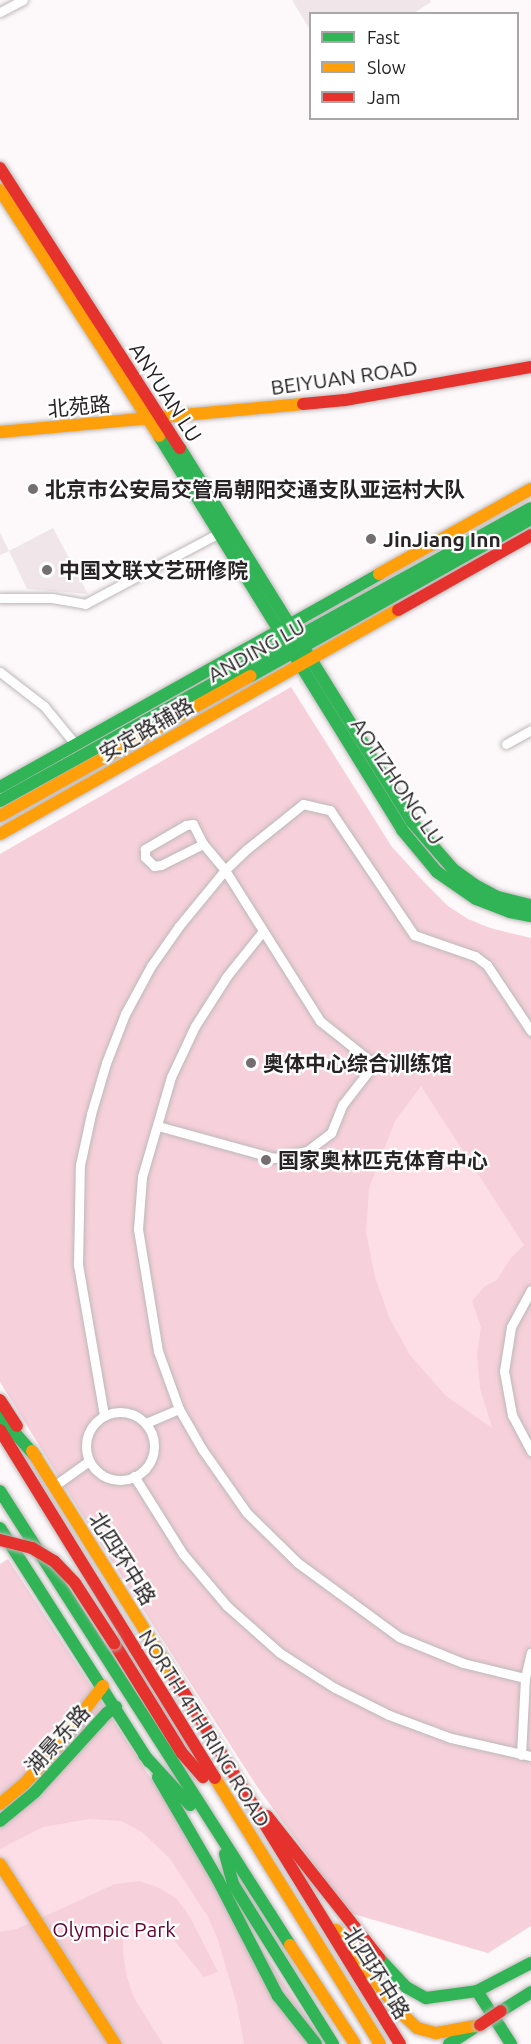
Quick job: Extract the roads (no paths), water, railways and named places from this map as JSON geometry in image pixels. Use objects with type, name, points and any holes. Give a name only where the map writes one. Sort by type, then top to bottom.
[{"type":"main road","name":"ANYUAN LU","points":[[0,168],[295,645]]},
{"type":"main road","name":"ANYUAN LU","points":[[0,190],[154,419],[219,534],[285,628]]},
{"type":"main road","name":"BEIYUAN ROAD","points":[[154,419],[345,400],[531,367]]},
{"type":"main road","name":"北苑路","points":[[0,432],[154,419]]},
{"type":"main road","name":"安定路辅路","points":[[0,787],[531,489]]},
{"type":"main road","name":"ANDING LU","points":[[0,816],[295,645],[392,585],[531,508]]},
{"type":"main road","name":"ANDING LU","points":[[0,801],[531,519]]},
{"type":"main road","name":"安定路辅路","points":[[0,834],[531,535]]},
{"type":"main road","points":[[361,585],[392,585]]},
{"type":"main road","name":"AOTIZHONG LU","points":[[295,645],[311,658],[425,839],[453,869],[476,885],[498,897],[531,905]]},
{"type":"main road","name":"AOTIZHONG LU","points":[[295,645],[299,665],[402,830],[437,872],[476,899],[510,912],[531,916]]},
{"type":"main road","name":"北四环中路","points":[[0,1400],[242,1785],[293,1874],[400,2044]]},
{"type":"main road","points":[[0,1416],[36,1457]]},
{"type":"main road","name":"NORTH 4TH RING ROAD","points":[[0,1430],[238,1819],[380,2044]]},
{"type":"main road","points":[[0,1491],[222,1840],[356,2044]]},
{"type":"main road","points":[[0,1528],[4,1546],[116,1707],[218,1880],[278,1996],[316,2044]]},
{"type":"main road","points":[[4,1546],[32,1548],[54,1561],[75,1583],[182,1753],[238,1819]]},
{"type":"main road","name":"湖景东路","points":[[0,1804],[25,1783],[46,1760],[103,1686]]},
{"type":"main road","name":"湖景东路","points":[[0,1821],[43,1784],[107,1713],[116,1707]]},
{"type":"main road","points":[[144,1755],[222,1840],[233,1884],[333,2044]]},
{"type":"main road","points":[[242,1785],[381,1961],[406,1987],[426,1998],[477,1991],[531,1963]]},
{"type":"main road","points":[[0,1864],[115,2044]]},
{"type":"main road","points":[[293,1874],[399,2011],[417,2028],[436,2032],[480,2025]]},
{"type":"main road","points":[[477,1991],[511,2044]]},
{"type":"main road","points":[[449,2044],[531,1992]]},
{"type":"street","points":[[0,12],[23,0]]},
{"type":"street","points":[[0,598],[52,598],[85,604],[219,534]]},
{"type":"street","points":[[0,672],[44,706],[76,745]]},
{"type":"street","points":[[506,744],[531,729]]},
{"type":"street","points":[[104,1415],[78,1265],[80,1165],[91,1114],[106,1063],[125,1014],[151,966],[179,926],[225,870],[247,849],[303,804],[330,810],[414,935],[475,956],[487,965],[531,1031]]},
{"type":"street","points":[[158,1126],[274,1158],[307,1151],[331,1133],[343,1104],[374,1064],[320,1021],[225,870],[203,844],[193,824],[186,825],[145,849],[145,857],[154,866],[161,865],[203,844]]},
{"type":"street","points":[[263,931],[227,976],[195,1026],[171,1077],[142,1177],[138,1229],[158,1351],[179,1409],[202,1449],[247,1513],[307,1570],[399,1637],[463,1663],[525,1678]]},
{"type":"street","points":[[531,1290],[511,1328],[504,1371],[512,1415],[531,1451]]},
{"type":"street","points":[[146,1423],[179,1409]]},
{"type":"street","points":[[126,1412],[146,1423],[151,1432],[153,1453],[149,1462],[134,1476],[114,1479],[104,1476],[89,1461],[86,1451],[89,1430],[104,1415],[126,1412]]},
{"type":"street","points":[[54,1486],[89,1461]]},
{"type":"street","points":[[134,1476],[183,1554],[227,1606],[280,1653],[335,1689],[389,1715],[451,1738],[526,1755],[525,1678],[531,1653]]},
{"type":"place","name":"北京市公安局交管局朝阳交通支队亚运村大队","points":[[33,489]]},
{"type":"place","name":"JinJiang Inn","points":[[371,539]]},
{"type":"place","name":"中国文联文艺研修院","points":[[47,570]]},
{"type":"place","name":"奥体中心综合训练馆","points":[[251,1063]]},
{"type":"place","name":"国家奥林匹克体育中心","points":[[266,1160]]},
{"type":"park label","name":"Olympic Park","points":[[114,1929]]}]
